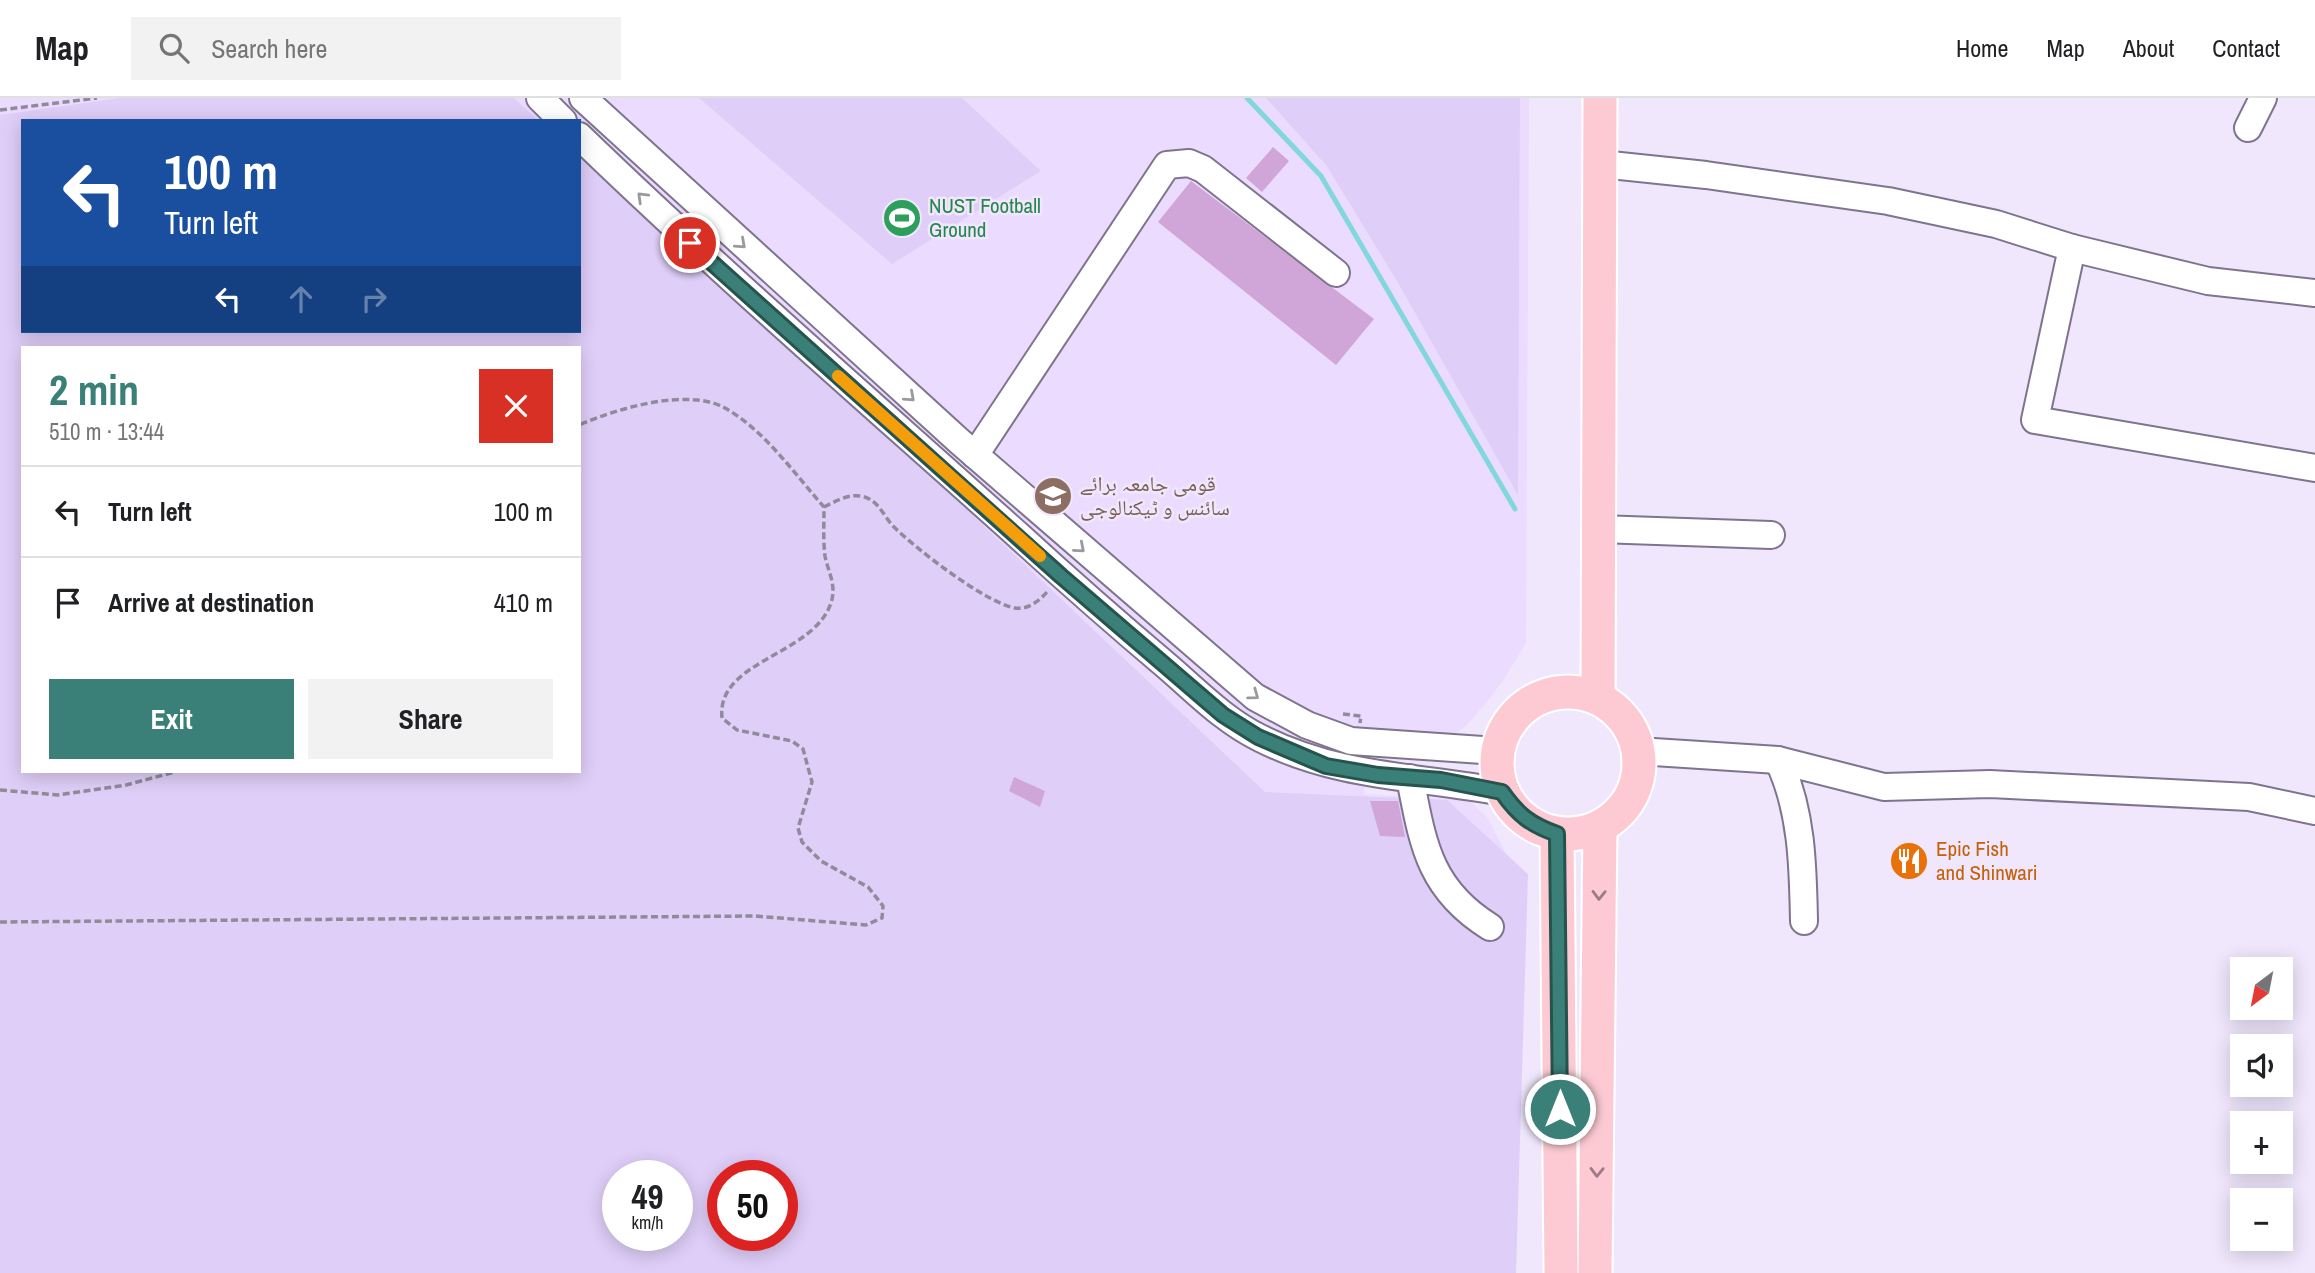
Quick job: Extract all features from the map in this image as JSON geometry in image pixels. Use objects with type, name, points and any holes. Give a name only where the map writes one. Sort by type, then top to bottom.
[{"type":"main road","points":[[1598,698],[1600,98]]},
{"type":"main road","points":[[1555,692],[1577,692],[1598,698],[1617,711],[1631,729],[1638,751],[1639,774],[1632,795],[1618,813],[1600,827],[1579,834],[1557,834],[1535,826],[1516,812],[1502,792],[1497,772],[1497,751],[1511,719],[1538,698],[1555,692]]},
{"type":"main road","points":[[1595,1273],[1600,827]]},
{"type":"main road","points":[[1557,834],[1561,1273]]},
{"type":"street","points":[[540,98],[561,119]]},
{"type":"street","points":[[583,98],[967,448],[1255,697],[1286,715],[1351,741],[1497,751]]},
{"type":"street","points":[[2248,128],[2263,98]]},
{"type":"street","points":[[581,138],[699,252],[1061,576],[1223,715],[1258,737],[1326,766],[1441,780],[1502,792]]},
{"type":"street","points":[[940,465],[967,448],[1167,165],[1189,163],[1203,169],[1336,273]]},
{"type":"street","points":[[1601,164],[1706,175],[1888,201],[1996,223],[2072,248],[2208,281],[2315,293]]},
{"type":"street","points":[[2072,248],[2035,420],[2315,468]]},
{"type":"street","points":[[1599,529],[1771,535]]},
{"type":"street","points":[[1638,751],[1779,760],[1884,787],[1990,784],[2196,794],[2249,797],[2315,811]]},
{"type":"street","points":[[1779,760],[1792,788],[1803,869],[1804,921]]},
{"type":"street","points":[[1410,778],[1419,827],[1434,871],[1452,897],[1469,913],[1490,926]]},
{"type":"path","points":[[0,110],[97,98]]},
{"type":"path","points":[[0,922],[741,916],[866,925],[882,918],[883,906],[868,887],[821,861],[802,842],[798,828],[812,782],[803,749],[792,741],[737,730],[722,718],[720,703],[729,686],[754,667],[789,649],[828,613],[833,598],[833,576],[825,557],[824,507],[759,435],[724,407],[694,400],[656,403],[612,411],[581,424]]},
{"type":"path","points":[[824,507],[858,495],[871,499],[883,510],[893,526],[965,583],[996,601],[1017,609],[1031,606],[1061,576]]},
{"type":"path","points":[[0,790],[58,795],[126,785],[171,773]]},
{"type":"shaded area","name":"قومی جامعہ برائے سائنس و ٹیکنالوجی","points":[[0,98],[1529,98],[1526,643],[1503,681],[1485,704],[1466,726],[1445,740],[1366,734],[1364,794],[1469,800],[1487,817],[1509,859],[0,940]]},
{"type":"shaded area","points":[[120,98],[514,98],[537,119],[21,119],[21,333],[581,333],[581,160],[890,437],[1265,792],[1447,800],[1528,874],[1516,1273],[0,1273],[0,115]]},
{"type":"shaded area","name":"NUST Football Ground","points":[[699,98],[962,98],[1041,171],[892,264]]},
{"type":"shaded area","points":[[1266,98],[1520,98],[1518,495],[1397,281],[1326,165]]},
{"type":"building","points":[[1273,147],[1289,161],[1262,192],[1246,178]]},
{"type":"building","points":[[1191,181],[1374,319],[1336,365],[1158,222]]},
{"type":"building","points":[[1014,777],[1045,791],[1040,807],[1009,791]]},
{"type":"building","points":[[1370,801],[1398,801],[1405,837],[1380,836]]},
{"type":"waterway","points":[[1247,98],[1321,176],[1515,509]]},
{"type":"slow traffic","points":[[838,376],[1040,556]]},
{"type":"place","name":"NUST Football Ground","points":[[902,218]]},
{"type":"place","name":"قومی جامعہ برائے سائنس و ٹیکنالوجی","points":[[1053,496]]},
{"type":"place","name":"Epic Fish and Shinwari","points":[[1909,861]]},
{"type":"route","points":[[690,243],[1061,576],[1223,715],[1258,737],[1326,766],[1378,775],[1441,780],[1502,792],[1516,812],[1535,826],[1557,834],[1560,890],[1560,1109]]}]
